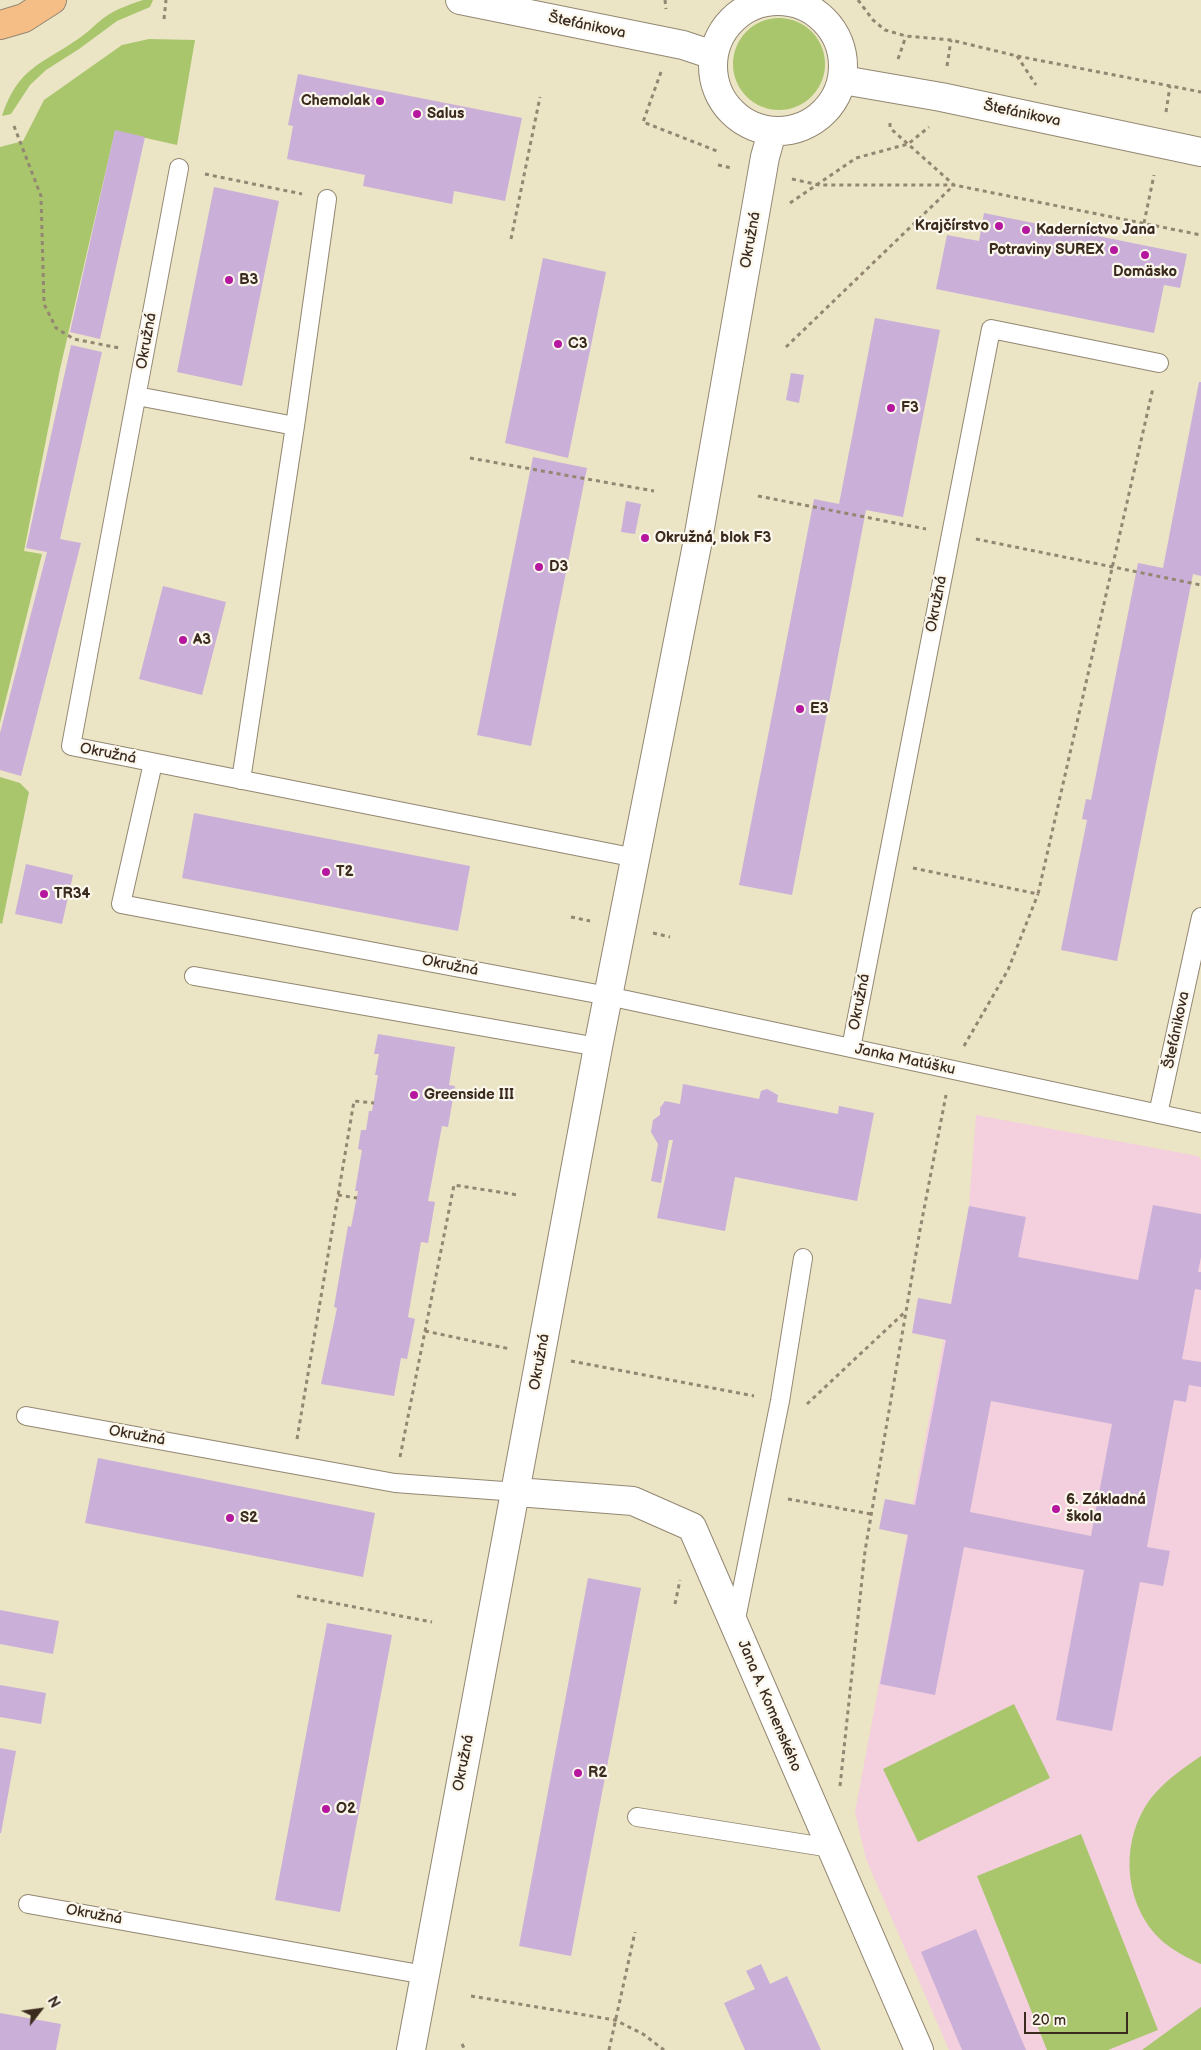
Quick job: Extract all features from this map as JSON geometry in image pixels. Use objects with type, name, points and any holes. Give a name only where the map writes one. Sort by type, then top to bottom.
[{"type":"main road","points":[[0,46],[12,22],[52,0]]},
{"type":"street","name":"Štefánikova","points":[[460,0],[669,43],[713,54]]},
{"type":"street","points":[[791,1],[807,7],[821,16],[832,30],[840,46],[843,62],[843,80],[836,98],[825,113],[809,124],[791,131],[772,132],[754,128],[739,119],[726,106],[717,90],[713,73],[713,54],[717,40],[734,16],[761,2],[791,1]]},
{"type":"street","name":"Štefánikova","points":[[843,80],[942,97],[1201,152]]},
{"type":"street","name":"Okružná","points":[[411,2050],[598,1047],[697,545],[765,157],[772,132]]},
{"type":"street","name":"Jana A. Komenského","points":[[516,1492],[633,1501],[692,1527],[919,2050]]},
{"type":"lane","name":"Okružná","points":[[179,168],[71,746],[154,763],[121,904],[608,996]]},
{"type":"lane","points":[[242,780],[327,199]]},
{"type":"lane","name":"Okružná","points":[[851,1048],[991,329],[1159,363]]},
{"type":"lane","points":[[137,396],[295,426]]},
{"type":"lane","points":[[154,763],[636,858]]},
{"type":"lane","name":"Štefánikova","points":[[1158,1114],[1201,917]]},
{"type":"lane","points":[[194,976],[598,1047]]},
{"type":"lane","name":"Janka Matúšku","points":[[608,996],[1201,1123]]},
{"type":"lane","points":[[735,1626],[780,1401],[803,1258]]},
{"type":"lane","name":"Okružná","points":[[26,1416],[395,1482],[516,1492]]},
{"type":"lane","points":[[638,1817],[831,1848]]},
{"type":"lane","name":"Okružná","points":[[28,1904],[425,1975]]},
{"type":"path","points":[[164,19],[166,0]]},
{"type":"path","points":[[665,0],[669,43],[643,122],[717,150]]},
{"type":"path","points":[[858,0],[873,20],[886,30],[906,36],[951,40],[1017,56],[1201,92]]},
{"type":"path","points":[[757,205],[785,207],[856,158],[908,144],[933,123],[942,97],[951,40]]},
{"type":"path","points":[[511,238],[540,97]]},
{"type":"path","points":[[14,126],[41,196],[44,304],[56,328],[74,339],[145,353]]},
{"type":"path","points":[[890,128],[954,185]]},
{"type":"path","points":[[179,168],[327,199]]},
{"type":"path","points":[[819,185],[954,185],[1201,235]]},
{"type":"path","points":[[786,347],[954,185]]},
{"type":"path","points":[[840,1789],[871,1514],[950,1070],[1008,970],[1038,894],[1159,363]]},
{"type":"path","points":[[470,458],[654,491]]},
{"type":"path","points":[[758,496],[1201,585]]},
{"type":"path","points":[[887,863],[1038,894]]},
{"type":"path","points":[[571,917],[597,922]]},
{"type":"path","points":[[647,932],[670,937]]},
{"type":"path","points":[[293,1464],[354,1101],[374,1103]]},
{"type":"path","points":[[395,1482],[454,1185],[518,1195]]},
{"type":"path","points":[[338,1195],[357,1198]]},
{"type":"path","points":[[566,1360],[806,1405],[906,1311]]},
{"type":"path","points":[[425,1331],[510,1349]]},
{"type":"path","points":[[758,1512],[788,1499],[871,1514]]},
{"type":"path","points":[[297,1596],[432,1622]]},
{"type":"path","points":[[609,2050],[635,1932]]},
{"type":"path","points":[[471,1996],[615,2020],[643,2034],[664,2050]]},
{"type":"path","points":[[462,2044],[465,2050]]},
{"type":"shaded area","name":"6. Základná škola","points":[[976,1115],[1198,1156],[1201,1160],[1201,2050],[949,2050],[866,1859],[855,1812],[969,1206]]},
{"type":"green space","points":[[143,0],[153,0],[150,7],[117,21],[46,70],[30,85],[11,114],[2,116],[15,87],[32,69],[82,36],[108,15]]},
{"type":"green space","points":[[779,18],[796,22],[811,32],[821,47],[825,64],[821,81],[811,96],[796,106],[779,110],[762,106],[747,96],[737,81],[733,64],[737,47],[747,32],[762,22]]},
{"type":"green space","points":[[149,39],[195,40],[177,145],[115,131],[60,369],[24,551],[42,554],[0,723],[0,147],[23,141],[44,100],[122,45]]},
{"type":"green space","points":[[0,777],[20,783],[29,792],[2,924],[0,923]]},
{"type":"green space","points":[[1014,1704],[1050,1778],[918,1842],[883,1769]]},
{"type":"green space","points":[[1201,1756],[1201,1964],[1171,1948],[1150,1927],[1140,1911],[1134,1894],[1130,1877],[1130,1858],[1132,1840],[1137,1823],[1150,1799],[1170,1778]]},
{"type":"green space","points":[[1081,1834],[1158,2030],[1108,2050],[1047,2050],[977,1876]]},
{"type":"green space","points":[[1201,2007],[1201,2050],[1142,2050]]},
{"type":"building","points":[[298,74],[522,118],[505,201],[454,191],[452,204],[363,186],[365,175],[287,159],[293,126],[288,125]]},
{"type":"building","points":[[115,130],[145,137],[100,339],[70,332]]},
{"type":"building","name":"B3","points":[[214,187],[279,201],[242,386],[177,372]]},
{"type":"building","points":[[984,213],[1187,254],[1180,288],[1164,285],[1154,333],[936,289],[947,235],[979,241]]},
{"type":"building","name":"C3","points":[[543,258],[606,272],[568,458],[505,443]]},
{"type":"building","name":"E3","points":[[875,318],[940,330],[903,517],[866,510],[792,895],[739,885],[814,499],[839,504]]},
{"type":"building","points":[[71,345],[102,352],[60,539],[81,543],[21,776],[0,770],[0,733],[47,552],[26,548]]},
{"type":"building","points":[[791,373],[804,375],[799,403],[786,400]]},
{"type":"building","points":[[1199,382],[1201,382],[1201,576],[1193,574],[1117,961],[1061,950],[1087,820],[1082,819],[1086,799],[1091,800],[1138,563],[1163,568]]},
{"type":"building","name":"D3","points":[[533,457],[587,468],[531,746],[477,735]]},
{"type":"building","points":[[626,501],[641,504],[635,534],[621,532]]},
{"type":"building","name":"A3","points":[[163,586],[226,602],[202,695],[139,679]]},
{"type":"building","name":"T2","points":[[194,813],[470,866],[458,931],[182,878]]},
{"type":"building","name":"TR34","points":[[26,864],[73,875],[62,924],[15,914]]},
{"type":"building","points":[[378,1034],[455,1047],[449,1085],[455,1086],[448,1127],[442,1126],[428,1201],[435,1202],[428,1243],[421,1242],[408,1317],[415,1319],[407,1359],[401,1358],[394,1396],[321,1384],[337,1308],[334,1307],[348,1226],[351,1227],[358,1191],[355,1191],[362,1150],[358,1149],[361,1130],[366,1130],[369,1111],[372,1111],[378,1075],[375,1075],[379,1054],[374,1054]]},
{"type":"building","points":[[683,1084],[759,1099],[761,1091],[767,1089],[778,1095],[777,1102],[838,1114],[839,1106],[874,1113],[857,1201],[735,1177],[725,1231],[657,1218],[673,1140],[669,1140],[661,1183],[651,1181],[658,1144],[651,1132],[653,1120],[660,1115],[660,1108],[665,1101],[680,1104]]},
{"type":"building","points":[[1153,1205],[1201,1214],[1201,1257],[1198,1272],[1201,1272],[1201,1290],[1195,1289],[1182,1359],[1201,1362],[1201,1387],[1189,1385],[1186,1402],[1174,1400],[1147,1547],[1170,1551],[1163,1586],[1140,1582],[1112,1731],[1056,1720],[1084,1570],[964,1547],[935,1695],[880,1684],[908,1535],[879,1529],[885,1499],[915,1505],[946,1340],[912,1333],[918,1298],[951,1304],[969,1206],[1026,1217],[1018,1257],[1138,1280]],"holes":[[[991,1401],[1112,1424],[1091,1536],[970,1512]]]},
{"type":"building","name":"S2","points":[[98,1458],[375,1513],[363,1577],[85,1523]]},
{"type":"building","name":"R2","points":[[588,1578],[641,1588],[571,1956],[519,1946]]},
{"type":"building","points":[[0,1610],[59,1621],[53,1654],[0,1644]]},
{"type":"building","name":"O2","points":[[327,1623],[392,1635],[340,1912],[275,1900]]},
{"type":"building","points":[[0,1685],[46,1693],[41,1724],[0,1717]]},
{"type":"building","points":[[0,1748],[16,1751],[1,1833],[0,1833]]},
{"type":"building","points":[[976,1929],[1026,2050],[962,2050],[921,1952]]},
{"type":"building","points":[[761,1964],[770,1984],[787,1976],[821,2050],[745,2050],[724,2003],[755,1989],[746,1971]]},
{"type":"building","points":[[0,2013],[61,2024],[56,2050],[0,2050]]},
{"type":"place","name":"Chemolak","points":[[380,101]]},
{"type":"place","name":"Salus","points":[[417,114]]},
{"type":"place","name":"Krajčírstvo","points":[[999,226]]},
{"type":"place","name":"Kaderníctvo Jana","points":[[1026,230]]},
{"type":"place","name":"Potraviny SUREX","points":[[1114,250]]},
{"type":"place","name":"Domäsko","points":[[1145,255]]},
{"type":"place","name":"B3","points":[[229,280]]},
{"type":"place","name":"C3","points":[[558,344]]},
{"type":"place","name":"F3","points":[[891,408]]},
{"type":"place","name":"Okružná, blok F3","points":[[645,538]]},
{"type":"place","name":"D3","points":[[539,567]]},
{"type":"place","name":"A3","points":[[183,640]]},
{"type":"place","name":"E3","points":[[800,709]]},
{"type":"place","name":"T2","points":[[326,872]]},
{"type":"place","name":"TR34","points":[[44,894]]},
{"type":"place","name":"Greenside III","points":[[414,1095]]},
{"type":"place","name":"6. Základná škola","points":[[1056,1509]]},
{"type":"place","name":"S2","points":[[230,1518]]},
{"type":"place","name":"R2","points":[[578,1773]]},
{"type":"place","name":"O2","points":[[326,1809]]}]
